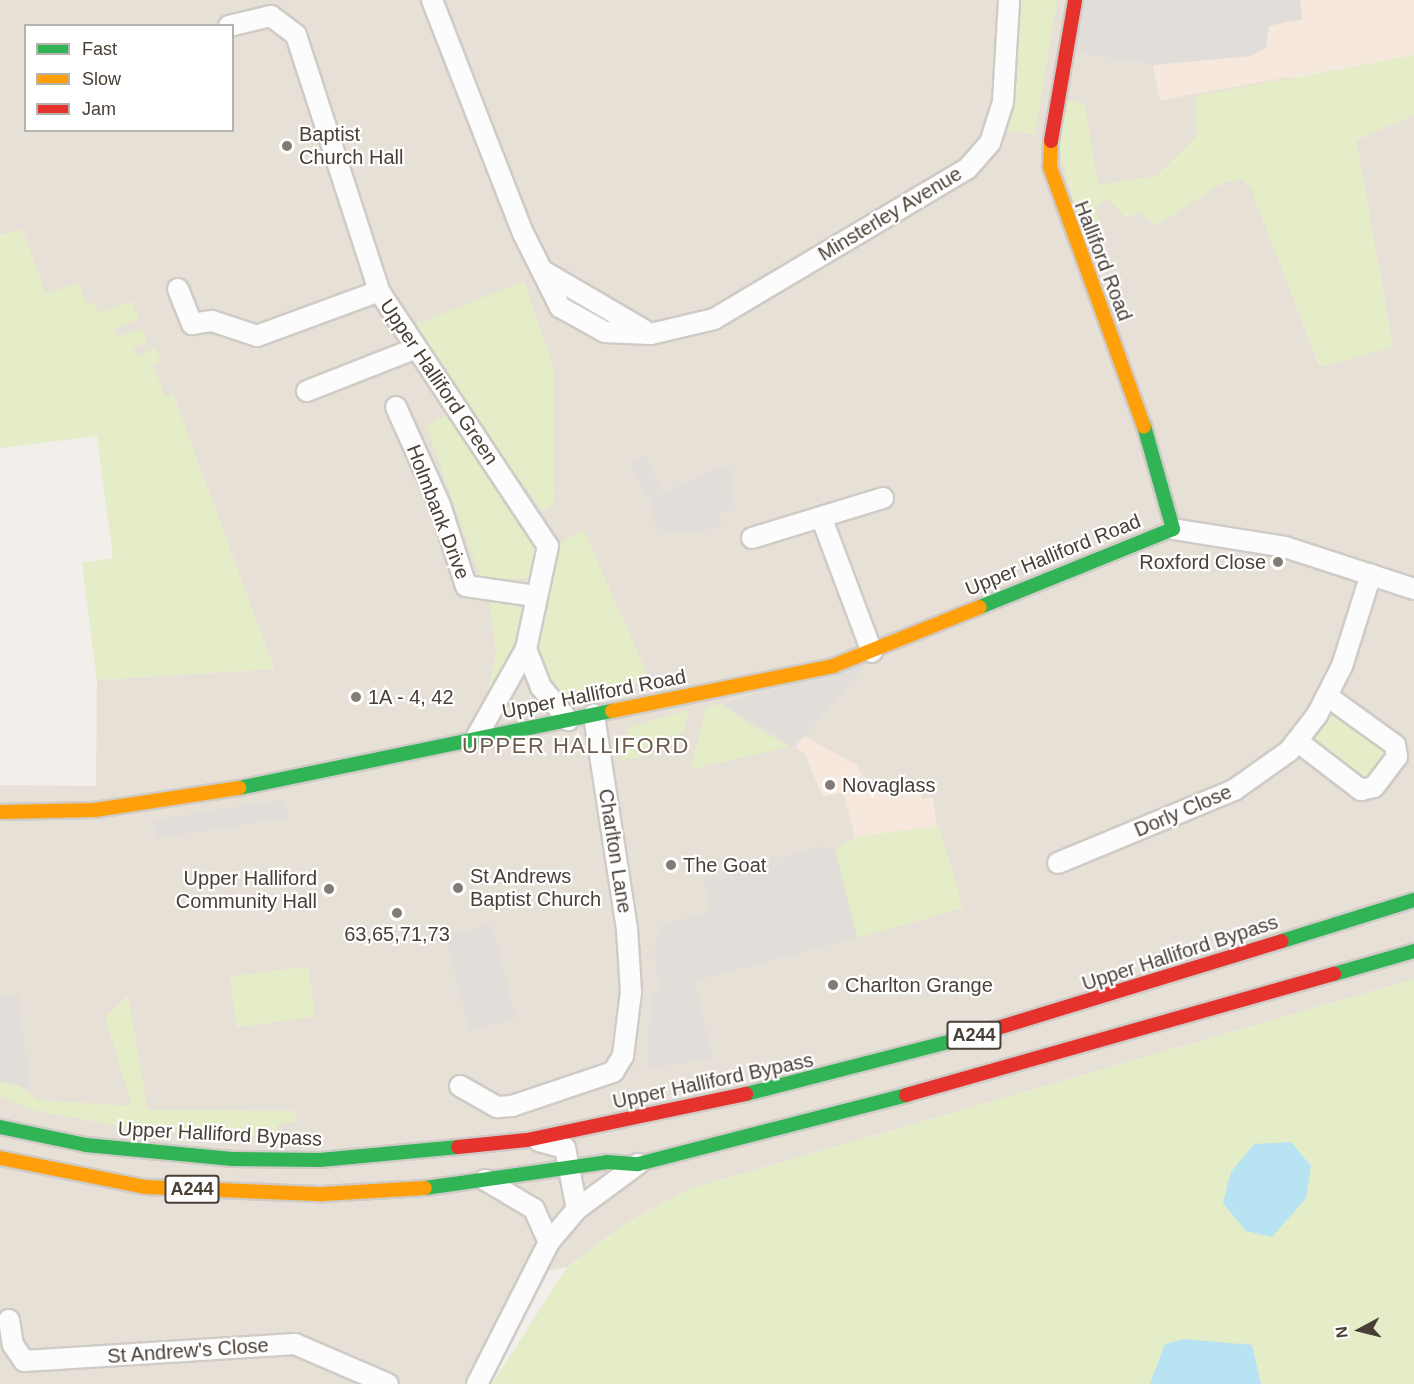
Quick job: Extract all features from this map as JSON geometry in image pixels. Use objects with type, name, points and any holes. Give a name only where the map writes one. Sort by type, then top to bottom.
[{"type":"main road","name":"Halliford Road","points":[[1075,0],[1051,120],[1050,167],[1137,400],[1173,529]]},
{"type":"main road","name":"Upper Halliford Road","points":[[0,813],[95,810],[198,796],[477,736],[772,679],[872,652],[1173,529]]},
{"type":"main road","name":"Upper Halliford Bypass","points":[[0,1127],[86,1145],[232,1159],[320,1160],[526,1140],[815,1080],[1077,1006],[1414,900]]},
{"type":"main road","name":"A244","points":[[0,1158],[145,1187],[323,1194],[484,1180],[607,1162],[638,1164],[824,1118],[1414,951]]},
{"type":"street","name":"Minsterley Avenue","points":[[432,0],[540,270],[560,307],[583,324],[605,332],[651,334],[714,319],[968,168],[990,142],[1003,102],[1009,0]]},
{"type":"street","name":"Upper Halliford Green","points":[[234,25],[271,16],[296,35],[379,291],[414,349],[548,546],[535,596],[526,649],[477,736]]},
{"type":"street","points":[[178,289],[192,324],[213,321],[257,336],[379,291]]},
{"type":"street","points":[[308,392],[414,349]]},
{"type":"street","name":"Holmbank Drive","points":[[396,407],[440,505],[466,586],[535,596]]},
{"type":"street","points":[[752,538],[822,519],[883,498]]},
{"type":"street","points":[[822,519],[872,652]]},
{"type":"street","points":[[1173,529],[1285,547],[1414,589]]},
{"type":"street","name":"Dorly Close","points":[[1058,863],[1234,790],[1297,741],[1327,696],[1342,666],[1371,574]]},
{"type":"street","points":[[526,649],[541,687],[568,720]]},
{"type":"street","points":[[1297,741],[1361,790],[1374,786],[1397,757],[1395,746],[1327,696]]},
{"type":"street","name":"Charlton Lane","points":[[460,1086],[497,1107],[512,1106],[613,1072],[623,1056],[631,992],[627,929],[594,714]]},
{"type":"street","points":[[526,1140],[560,1143],[569,1169],[577,1209]]},
{"type":"street","points":[[477,1384],[549,1242],[577,1209],[638,1164]]},
{"type":"street","points":[[484,1180],[534,1209],[549,1242]]},
{"type":"street","name":"St Andrew's Close","points":[[9,1320],[12,1345],[24,1361],[295,1344],[388,1384]]},
{"type":"shaded area","points":[[0,0],[1075,0],[1066,52],[1153,65],[1160,100],[1293,75],[1251,187],[1319,366],[1393,346],[1356,140],[1414,115],[1414,979],[689,1189],[623,1225],[567,1267],[521,1276],[477,1384],[0,1384],[0,785],[96,786],[97,680],[274,669],[173,394],[97,436],[22,229],[0,235]]},
{"type":"shaded area","points":[[1075,0],[1414,0],[1414,55],[1160,100],[1153,65],[1066,52]]},
{"type":"shaded area","points":[[1075,0],[1300,0],[1302,19],[1269,26],[1266,48],[1251,56],[1153,65],[1066,52]]},
{"type":"shaded area","points":[[645,454],[662,493],[729,464],[736,510],[720,513],[722,528],[656,535],[653,506],[629,463]]},
{"type":"shaded area","points":[[869,662],[795,747],[722,704]]},
{"type":"shaded area","points":[[801,735],[856,764],[870,786],[921,791],[922,799],[933,797],[937,827],[855,837],[843,792],[823,797],[805,754],[795,747]]},
{"type":"shaded area","points":[[285,799],[288,818],[156,839],[153,820]]},
{"type":"shaded area","points":[[818,846],[835,850],[857,938],[694,981],[713,1058],[647,1069],[651,995],[659,992],[654,951],[660,925],[710,911],[703,881]]},
{"type":"shaded area","points":[[492,924],[516,1019],[469,1031],[445,936]]},
{"type":"shaded area","points":[[18,994],[30,1088],[0,1081],[0,997]]},
{"type":"green space","points":[[1020,0],[1057,0],[1035,135],[1007,130]]},
{"type":"green space","points":[[1414,55],[1414,115],[1356,140],[1393,347],[1320,367],[1250,187],[1241,179],[1223,183],[1155,226],[1141,212],[1126,218],[1108,199],[1095,207],[1104,238],[1086,249],[1058,144],[1067,99],[1085,105],[1098,185],[1156,176],[1197,136],[1195,96]]},
{"type":"green space","points":[[22,229],[46,294],[78,283],[86,303],[94,303],[98,313],[131,301],[139,319],[114,329],[117,337],[142,329],[147,343],[133,348],[136,356],[156,348],[161,361],[153,365],[166,398],[173,394],[274,669],[97,680],[82,563],[113,558],[97,436],[0,448],[0,235]]},
{"type":"green space","points":[[524,281],[553,365],[555,501],[543,511],[432,361],[414,325]]},
{"type":"green space","points":[[447,415],[527,531],[536,555],[531,577],[490,583],[481,578],[426,426]]},
{"type":"green space","points":[[584,531],[650,680],[564,700],[550,687],[538,661],[540,610],[553,560],[563,541]]},
{"type":"green space","points":[[489,596],[524,609],[526,620],[496,693],[488,689],[496,655]]},
{"type":"green space","points":[[1327,696],[1395,745],[1374,787],[1297,741]]},
{"type":"green space","points":[[722,704],[749,724],[790,747],[691,769],[706,708]]},
{"type":"green space","points":[[688,710],[685,730],[642,757],[622,760],[620,744],[630,727]]},
{"type":"green space","points":[[939,826],[963,908],[857,938],[835,850],[855,837]]},
{"type":"green space","points":[[308,966],[315,1017],[237,1027],[230,977]]},
{"type":"green space","points":[[1414,979],[1414,1384],[492,1384],[567,1267],[623,1225],[689,1189]]},
{"type":"green space","points":[[128,995],[148,1110],[296,1111],[296,1122],[278,1123],[274,1137],[205,1135],[118,1126],[32,1110],[0,1096],[0,1081],[20,1086],[38,1100],[132,1106],[105,1017]]},
{"type":"water","points":[[1291,1142],[1311,1166],[1306,1198],[1272,1237],[1246,1231],[1223,1203],[1231,1172],[1254,1144]]},
{"type":"water","points":[[1184,1339],[1252,1345],[1261,1384],[1150,1384],[1165,1344]]},
{"type":"traffic: fast","points":[[980,607],[1173,529],[1144,426]]},
{"type":"traffic: fast","points":[[239,788],[612,711]]},
{"type":"traffic: fast","points":[[1282,941],[1414,900]]},
{"type":"traffic: fast","points":[[1334,974],[1414,951]]},
{"type":"traffic: fast","points":[[746,1094],[968,1037]]},
{"type":"traffic: fast","points":[[425,1188],[607,1162],[638,1164],[906,1095]]},
{"type":"traffic: fast","points":[[0,1127],[86,1145],[232,1159],[320,1160],[458,1147]]},
{"type":"traffic: slow","points":[[1051,141],[1050,167],[1144,426]]},
{"type":"traffic: slow","points":[[612,711],[833,666],[980,607]]},
{"type":"traffic: slow","points":[[0,812],[95,810],[239,788]]},
{"type":"traffic: slow","points":[[0,1158],[145,1187],[323,1194],[425,1188]]},
{"type":"traffic: jam","points":[[1051,141],[1075,0]]},
{"type":"traffic: jam","points":[[968,1037],[1282,941]]},
{"type":"traffic: jam","points":[[906,1095],[1334,974]]},
{"type":"traffic: jam","points":[[458,1147],[527,1140],[746,1094]]},
{"type":"place","name":"Baptist Church Hall","points":[[287,146]]},
{"type":"place","name":"Roxford Close","points":[[1278,562]]},
{"type":"place","name":"1A - 4, 42","points":[[356,697]]},
{"type":"place","name":"Novaglass","points":[[830,785]]},
{"type":"place","name":"The Goat","points":[[671,865]]},
{"type":"place","name":"St Andrews Baptist Church","points":[[458,888]]},
{"type":"place","name":"Upper Halliford Community Hall","points":[[329,889]]},
{"type":"place","name":"63,65,71,73","points":[[397,913]]},
{"type":"place","name":"Charlton Grange","points":[[833,985]]},
{"type":"district","name":"UPPER HALLIFORD","points":[[576,746]]}]
